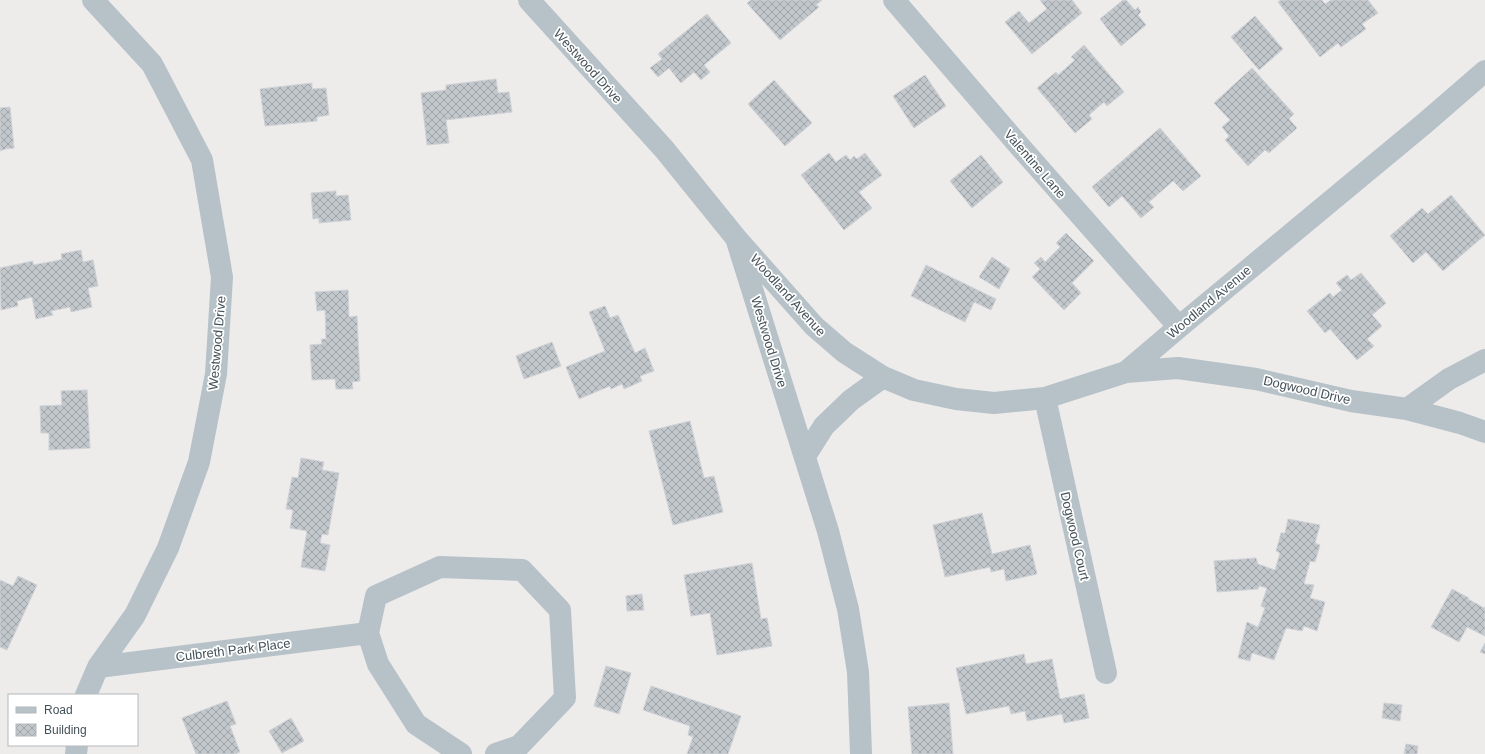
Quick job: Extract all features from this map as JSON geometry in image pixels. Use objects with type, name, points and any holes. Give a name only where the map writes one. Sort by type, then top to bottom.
[{"type":"street","name":"Westwood Drive","points":[[86,694],[98,666],[135,615],[168,548],[199,462],[216,374],[222,277],[202,160],[152,64],[93,0]]},
{"type":"street","name":"Westwood Drive","points":[[529,0],[664,149],[736,238],[828,531],[848,609],[858,672],[861,754]]},
{"type":"street","name":"Valentine Lane","points":[[894,0],[1022,149],[1179,327]]},
{"type":"street","name":"Woodland Avenue","points":[[736,238],[814,326],[844,352],[882,377],[914,390],[956,399],[994,403],[1045,398],[1126,372],[1425,123],[1485,71]]},
{"type":"street","points":[[1407,409],[1449,378],[1485,360]]},
{"type":"street","name":"Dogwood Drive","points":[[1126,372],[1178,368],[1256,379],[1351,401],[1407,409],[1460,423],[1485,432]]},
{"type":"street","points":[[805,456],[824,426],[851,400],[882,377]]},
{"type":"street","name":"Dogwood Court","points":[[1045,398],[1106,673]]},
{"type":"street","points":[[461,754],[416,724],[378,664],[368,633],[376,596],[440,567],[522,570],[560,610],[565,698],[519,746],[496,754]]},
{"type":"street","name":"Culbreth Park Place","points":[[98,666],[368,633]]},
{"type":"building","points":[[751,0],[822,0],[816,5],[819,7],[780,40],[747,3]]},
{"type":"building","points":[[1040,0],[1072,0],[1082,13],[1032,54],[1005,22],[1019,11],[1029,23],[1047,9]]},
{"type":"building","points":[[1123,0],[1126,0],[1135,10],[1138,7],[1141,12],[1138,15],[1146,25],[1121,46],[1100,19]]},
{"type":"building","points":[[1281,0],[1322,0],[1325,4],[1331,0],[1368,0],[1378,13],[1362,24],[1366,29],[1341,47],[1338,43],[1320,57],[1278,2]]},
{"type":"building","points":[[707,14],[731,43],[704,65],[710,72],[701,80],[694,72],[681,83],[669,68],[658,77],[650,68],[662,59],[658,54]]},
{"type":"building","points":[[1255,16],[1283,49],[1259,70],[1231,37]]},
{"type":"building","points":[[1084,45],[1124,92],[1107,106],[1104,102],[1089,115],[1092,119],[1075,133],[1037,88],[1056,72],[1058,75],[1075,60],[1071,57]]},
{"type":"building","points":[[1252,68],[1294,114],[1289,119],[1297,128],[1269,153],[1265,150],[1248,166],[1225,140],[1229,136],[1222,127],[1230,120],[1214,103]]},
{"type":"building","points":[[925,75],[946,106],[914,128],[893,96]]},
{"type":"building","points":[[496,79],[498,93],[509,92],[512,112],[446,120],[449,143],[427,145],[421,93],[446,90],[446,85]]},
{"type":"building","points":[[774,80],[812,123],[785,146],[748,104]]},
{"type":"building","points":[[312,83],[312,89],[326,88],[329,115],[317,117],[317,121],[265,126],[260,89]]},
{"type":"building","points":[[10,107],[14,148],[0,151],[0,108]]},
{"type":"building","points":[[1160,128],[1201,176],[1183,191],[1173,181],[1149,202],[1154,207],[1141,218],[1122,196],[1109,207],[1092,187]]},
{"type":"building","points":[[829,153],[836,162],[846,155],[850,160],[854,156],[857,159],[865,153],[882,175],[859,192],[872,208],[844,230],[801,175]]},
{"type":"building","points":[[981,155],[1003,182],[972,208],[950,181]]},
{"type":"building","points":[[336,191],[336,196],[348,195],[351,220],[319,223],[319,218],[313,219],[311,193]]},
{"type":"building","points":[[1451,195],[1485,235],[1443,271],[1426,252],[1413,263],[1390,236],[1422,208],[1428,214]]},
{"type":"building","points":[[1066,233],[1094,261],[1072,283],[1081,293],[1064,310],[1032,277],[1040,269],[1034,263],[1041,257],[1045,262],[1060,247],[1056,243]]},
{"type":"building","points":[[81,250],[83,262],[93,260],[98,286],[88,288],[92,307],[71,312],[70,307],[51,311],[53,315],[36,319],[32,297],[17,301],[18,306],[1,310],[0,268],[33,261],[33,265],[60,260],[62,259],[61,254]]},
{"type":"building","points":[[992,257],[1010,269],[999,289],[979,277]]},
{"type":"building","points":[[926,265],[996,299],[991,310],[974,302],[965,322],[911,296]]},
{"type":"building","points":[[1361,273],[1386,303],[1372,315],[1382,326],[1367,339],[1374,346],[1357,360],[1330,329],[1325,333],[1307,311],[1330,293],[1333,297],[1342,290],[1336,283],[1347,275],[1351,280]]},
{"type":"building","points":[[348,290],[349,317],[357,316],[360,381],[352,382],[353,389],[336,389],[335,379],[312,380],[310,345],[322,344],[321,339],[326,339],[325,310],[317,311],[315,292]]},
{"type":"building","points":[[605,306],[610,318],[618,315],[635,353],[645,348],[654,371],[640,376],[642,381],[624,389],[622,384],[611,389],[610,386],[579,399],[566,367],[605,351],[589,312]]},
{"type":"building","points":[[552,342],[561,366],[524,379],[516,356]]},
{"type":"building","points":[[87,390],[90,448],[49,450],[49,433],[41,433],[40,406],[62,405],[61,391]]},
{"type":"building","points":[[690,421],[704,478],[714,476],[723,512],[673,525],[649,431]]},
{"type":"building","points":[[301,458],[324,462],[322,470],[339,473],[328,535],[322,534],[320,543],[330,545],[325,571],[301,567],[307,531],[290,528],[293,510],[286,509],[292,477],[298,478]]},
{"type":"building","points":[[982,513],[992,554],[1030,545],[1037,574],[1006,581],[1004,569],[991,572],[990,567],[945,577],[933,525]]},
{"type":"building","points":[[1288,519],[1320,525],[1315,543],[1320,545],[1315,562],[1310,561],[1304,584],[1314,585],[1310,598],[1325,602],[1317,631],[1304,626],[1302,631],[1286,628],[1274,660],[1252,653],[1250,661],[1238,658],[1247,622],[1258,627],[1265,608],[1261,606],[1267,588],[1259,586],[1258,589],[1217,592],[1214,561],[1256,558],[1258,564],[1275,570],[1280,553],[1276,551],[1281,533],[1285,533]]},
{"type":"building","points":[[752,563],[761,619],[767,618],[772,646],[717,655],[710,613],[691,616],[684,575]]},
{"type":"building","points":[[18,576],[37,585],[7,650],[0,647],[0,580],[13,586]]},
{"type":"building","points":[[1452,589],[1484,608],[1485,607],[1485,636],[1467,627],[1459,642],[1431,627]]},
{"type":"building","points":[[642,594],[644,610],[627,611],[626,596]]},
{"type":"building","points":[[1485,643],[1485,654],[1480,652]]},
{"type":"building","points":[[1024,654],[1026,664],[1052,659],[1060,699],[1084,694],[1089,718],[1064,723],[1062,714],[1027,721],[1025,711],[1011,714],[1009,706],[966,714],[956,668]]},
{"type":"building","points":[[606,666],[631,673],[619,714],[594,706]]},
{"type":"building","points":[[651,686],[741,716],[728,754],[687,754],[693,737],[688,735],[690,726],[643,710]]},
{"type":"building","points":[[227,701],[236,724],[230,726],[240,752],[235,754],[196,754],[182,718]]},
{"type":"building","points":[[949,703],[953,754],[912,754],[908,707]]},
{"type":"building","points":[[1384,703],[1402,705],[1400,721],[1382,718]]},
{"type":"building","points":[[291,718],[304,741],[282,753],[269,731]]},
{"type":"building","points":[[1406,744],[1418,746],[1417,754],[1404,754]]}]
